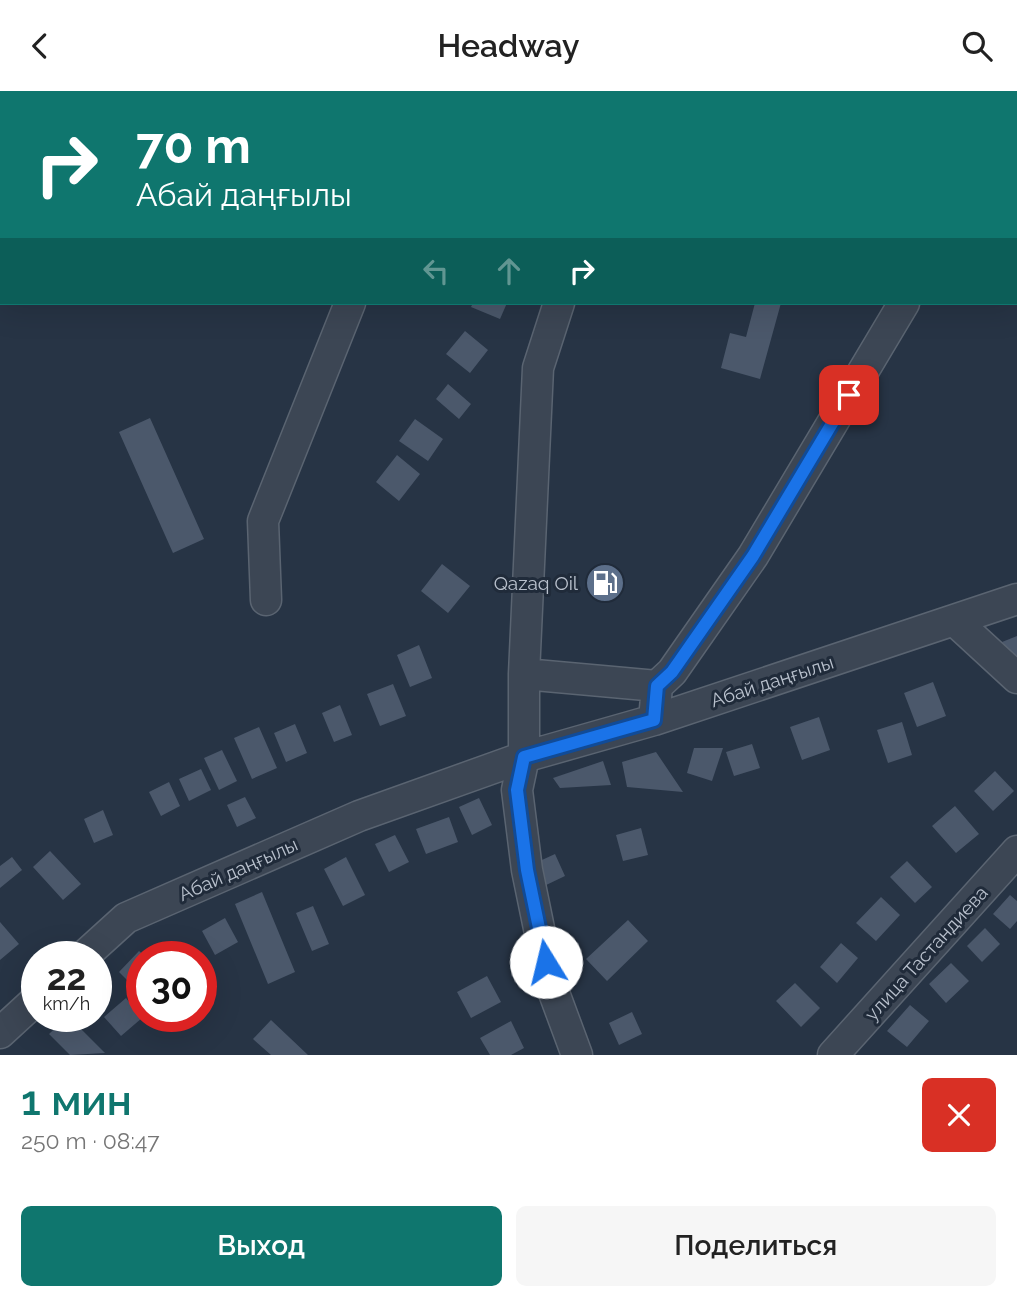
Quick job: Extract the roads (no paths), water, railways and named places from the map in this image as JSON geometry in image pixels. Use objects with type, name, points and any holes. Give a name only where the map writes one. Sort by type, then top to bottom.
[{"type":"street","points":[[266,600],[263,521],[348,305]]},
{"type":"street","points":[[558,305],[538,368],[524,674],[524,757],[517,790],[527,870],[550,982],[577,1055]]},
{"type":"street","points":[[654,720],[657,686],[672,672],[753,556],[903,305]]},
{"type":"street","name":"Абай даңғылы","points":[[101,941],[126,918],[359,816],[524,757],[654,720],[1017,599]]},
{"type":"street","points":[[954,621],[1017,678]]},
{"type":"street","points":[[524,674],[657,686]]},
{"type":"street","name":"улица Тастандиева","points":[[833,1055],[1017,851]]},
{"type":"street","points":[[0,1033],[21,1014]]},
{"type":"place","name":"Qazaq Oil","points":[[605,583]]}]
